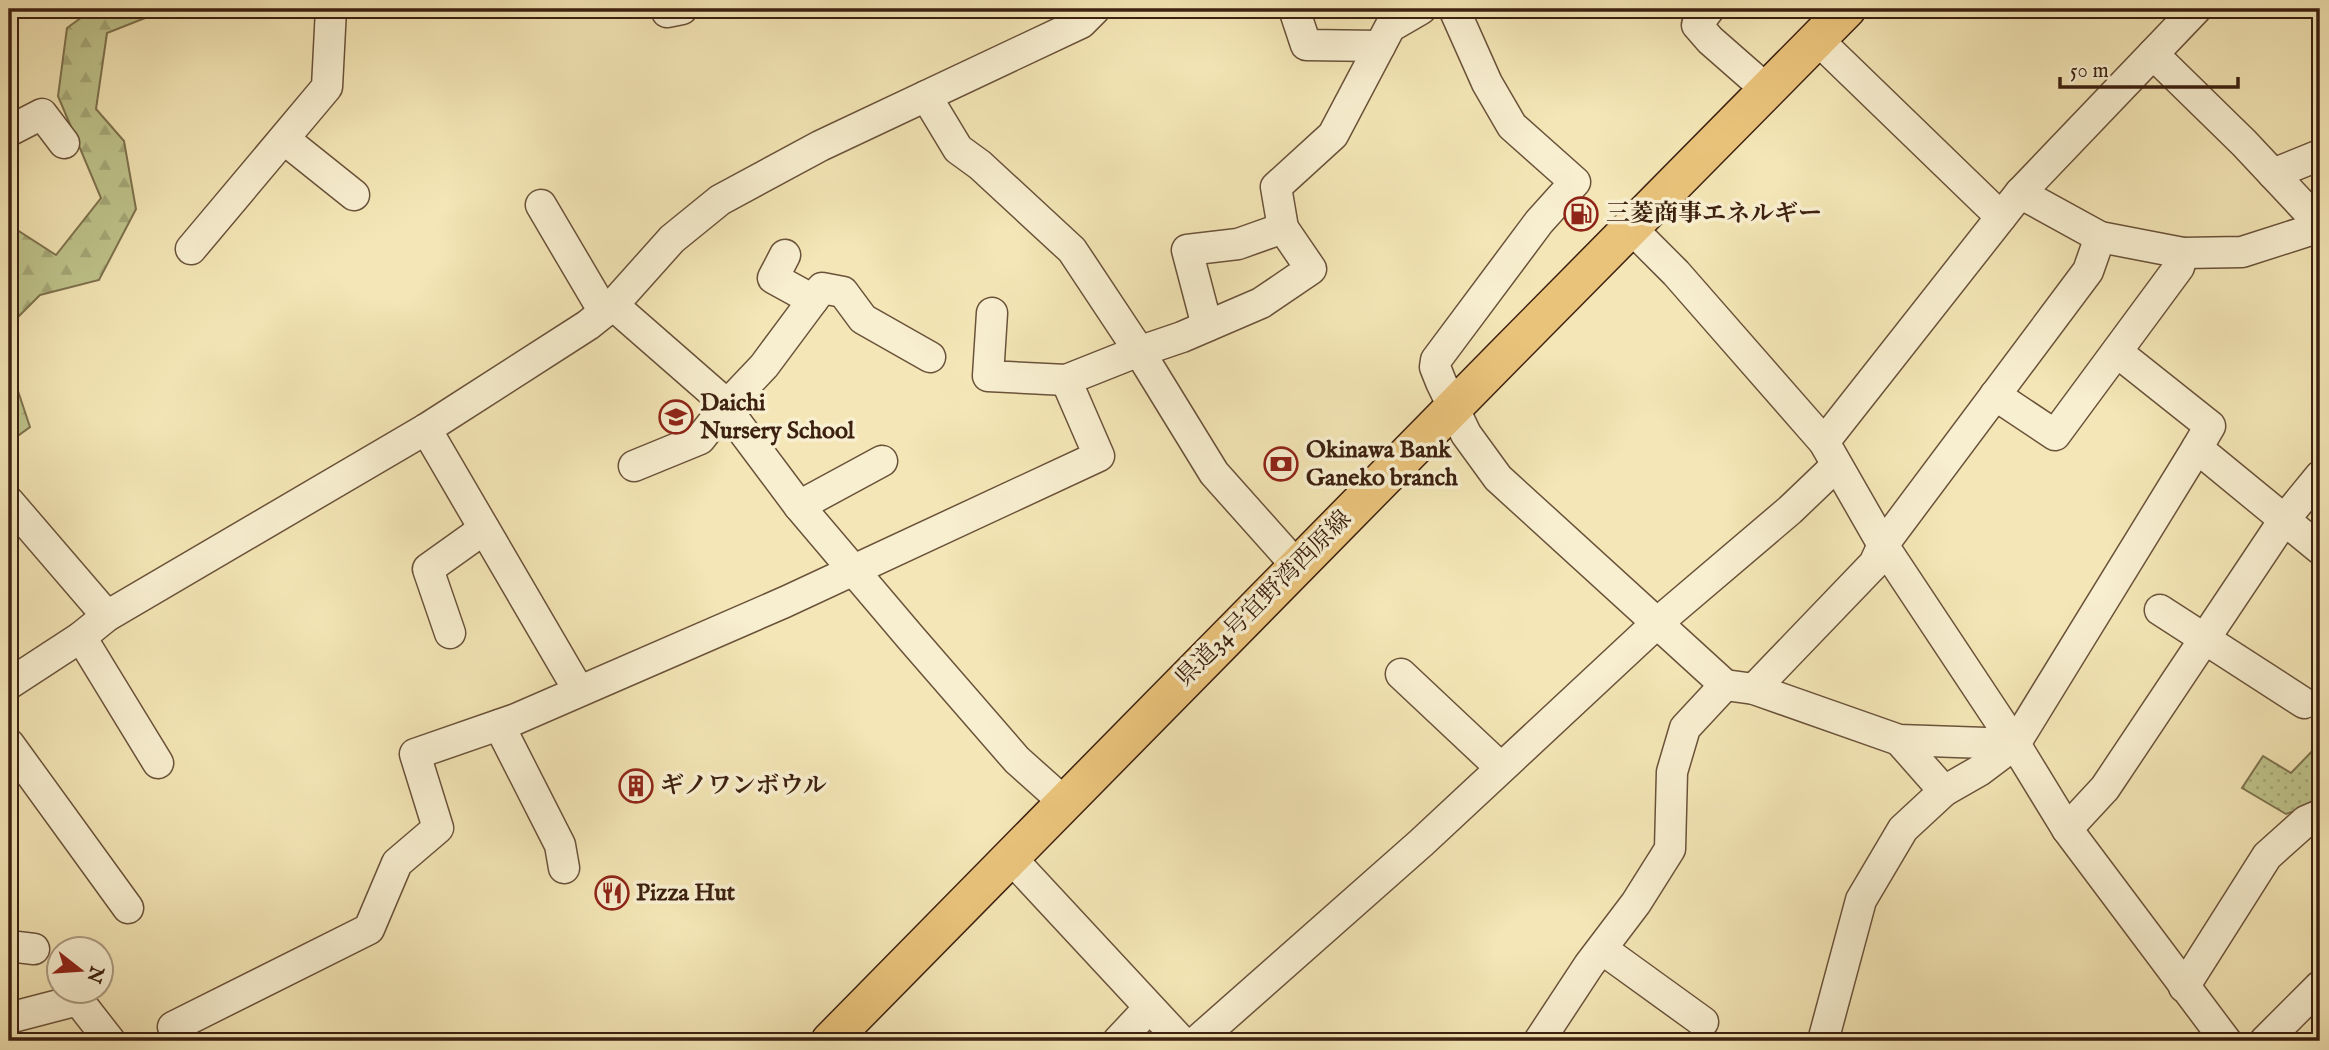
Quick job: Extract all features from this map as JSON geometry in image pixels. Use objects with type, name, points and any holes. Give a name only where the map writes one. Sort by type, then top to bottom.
[{"type":"main road","name":"県道34号宜野湾西原線","points":[[830,1041],[1296,565],[1455,408],[1847,9]]},
{"type":"street","points":[[191,249],[327,87],[331,9]]},
{"type":"street","points":[[9,684],[81,637],[107,616],[426,429],[588,326],[608,309],[672,239],[720,200],[820,146],[1081,23],[1095,9]]},
{"type":"street","points":[[1294,9],[1306,46],[1380,46]]},
{"type":"street","points":[[992,313],[988,376],[1066,380],[1261,303],[1311,269],[1283,228],[1276,187],[1333,135],[1390,27],[1421,9]]},
{"type":"street","points":[[1454,9],[1487,83],[1512,126],[1575,181],[1539,222],[1436,360],[1435,367],[1441,383],[1466,434],[1498,478],[1725,685],[1754,689],[1899,740],[2015,744]]},
{"type":"street","points":[[1709,9],[1697,25],[1710,40],[1767,90]]},
{"type":"street","points":[[1197,1041],[1421,843],[1656,624],[1790,510],[2020,192],[2196,9]]},
{"type":"street","points":[[1817,39],[2001,217]]},
{"type":"street","points":[[2020,192],[2100,237],[2183,253],[2242,252],[2320,225],[2153,54]]},
{"type":"street","points":[[926,96],[958,149],[980,165],[1072,250],[1139,351],[1214,473],[1296,565]]},
{"type":"street","points":[[9,131],[42,114],[65,143]]},
{"type":"street","points":[[284,139],[354,195]]},
{"type":"street","points":[[2273,174],[2320,155]]},
{"type":"street","points":[[541,205],[608,309],[726,406],[799,506],[1017,760],[1064,802]]},
{"type":"street","points":[[1207,326],[1187,250],[1238,244],[1283,228]]},
{"type":"street","points":[[1631,228],[1676,273],[1830,454],[1883,545],[2015,744],[2067,829],[2226,1041]]},
{"type":"street","points":[[1754,689],[1874,564],[1883,545],[2088,271],[2100,237]]},
{"type":"street","points":[[1996,395],[2056,435],[2179,267],[2183,253]]},
{"type":"street","points":[[785,255],[773,278],[813,300]]},
{"type":"street","points":[[634,466],[700,439],[726,406],[764,366],[822,288],[843,292],[863,319],[930,357]]},
{"type":"street","points":[[1823,1041],[1861,900],[1903,829],[1944,791],[1979,771],[2015,744],[2210,426],[2117,352]]},
{"type":"street","points":[[174,1037],[369,929],[397,863],[438,828],[415,754],[499,725],[579,691],[855,570],[1099,456],[1066,380]]},
{"type":"street","points":[[426,429],[579,691]]},
{"type":"street","points":[[2197,447],[2320,549]]},
{"type":"street","points":[[799,506],[882,461]]},
{"type":"street","points":[[2067,829],[2105,788],[2284,520],[2320,476]]},
{"type":"street","points":[[9,502],[107,616]]},
{"type":"street","points":[[450,633],[428,569],[484,529]]},
{"type":"street","points":[[2160,610],[2304,703]]},
{"type":"street","points":[[81,637],[158,763]]},
{"type":"street","points":[[1401,674],[1501,768]]},
{"type":"street","points":[[1538,1041],[1636,903],[1670,849],[1672,772],[1685,728],[1725,685]]},
{"type":"street","points":[[499,725],[560,845],[564,868]]},
{"type":"street","points":[[1899,740],[1944,791]]},
{"type":"street","points":[[9,744],[18,779],[128,908]]},
{"type":"street","points":[[2184,987],[2267,856],[2316,825]]},
{"type":"street","points":[[1010,857],[1181,1041]]},
{"type":"street","points":[[1602,949],[1703,1023]]},
{"type":"street","points":[[2264,1041],[2320,986]]},
{"type":"street","points":[[9,1018],[78,1000],[110,1041]]},
{"type":"street","points":[[1118,1041],[1149,1008]]},
{"type":"green space","points":[[93,9],[168,9],[107,33],[96,109],[124,141],[136,209],[99,280],[40,295],[12,323],[12,373],[30,427],[12,440],[9,428],[9,232],[14,228],[56,255],[101,198],[58,96],[67,28]]},
{"type":"green space","points":[[2320,743],[2320,802],[2286,814],[2242,788],[2263,756],[2291,773]]},
{"type":"place","name":"三菱商事エネルギー","points":[[1581,214]]},
{"type":"place","name":"Daichi Nursery School","points":[[676,417]]},
{"type":"place","name":"Okinawa Bank Ganeko branch","points":[[1281,464]]},
{"type":"place","name":"ギノワンボウル","points":[[636,786]]},
{"type":"place","name":"Pizza Hut","points":[[612,893]]}]
